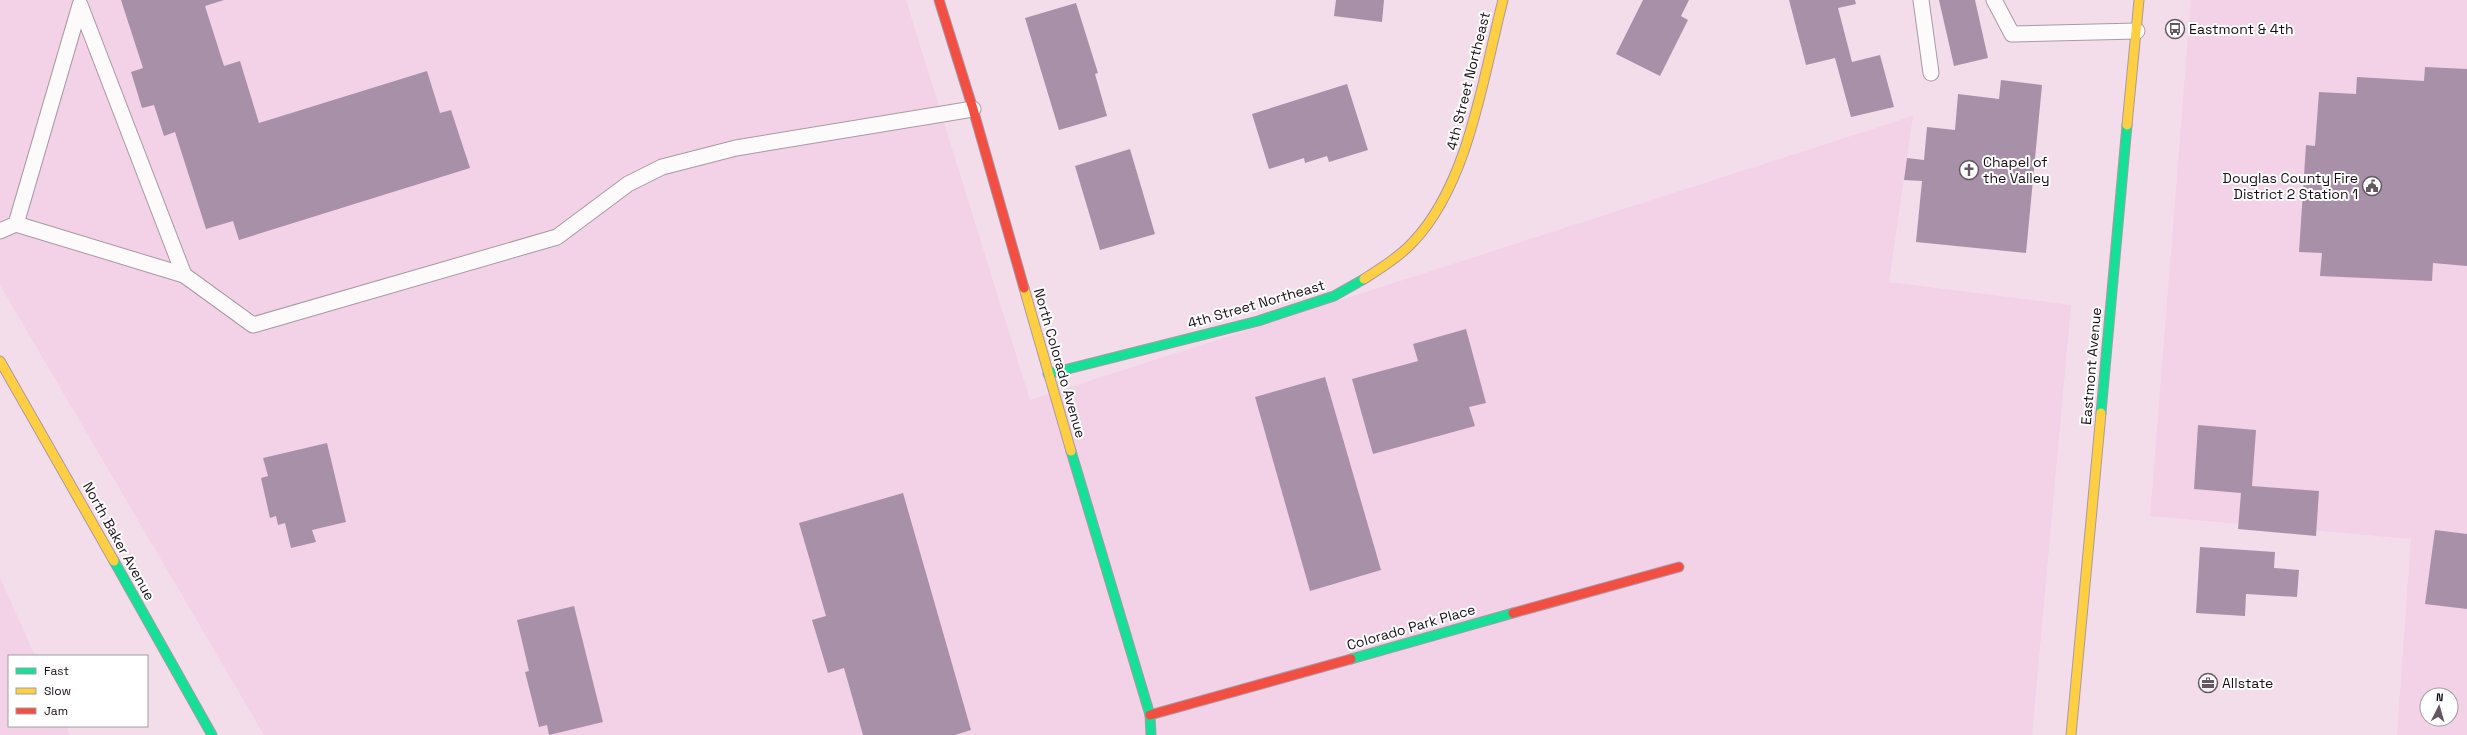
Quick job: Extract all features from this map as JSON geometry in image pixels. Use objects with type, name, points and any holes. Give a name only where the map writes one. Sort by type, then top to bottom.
[{"type":"street","name":"North Colorado Avenue","points":[[939,0],[973,109],[1048,374],[1150,715],[1151,735]]},
{"type":"street","name":"4th Street Northeast","points":[[1048,374],[1258,321],[1334,296],[1384,267],[1413,242],[1444,198],[1463,158],[1503,0]]},
{"type":"street","name":"Eastmont Avenue","points":[[2071,735],[2140,0]]},
{"type":"street","name":"North Baker Avenue","points":[[0,361],[24,400],[212,735]]},
{"type":"street","name":"Colorado Park Place","points":[[1150,715],[1680,567]]},
{"type":"lane","points":[[1921,0],[1931,73]]},
{"type":"lane","points":[[1994,0],[2012,34],[2137,31]]},
{"type":"lane","points":[[16,224],[80,5],[184,275]]},
{"type":"lane","points":[[0,232],[16,224],[184,275],[253,325],[557,237],[628,184],[662,167],[736,148],[973,109]]},
{"type":"shaded area","points":[[0,0],[906,0],[1030,400],[1913,116],[1889,282],[2071,305],[2032,735],[264,735],[0,285]]},
{"type":"shaded area","points":[[2191,0],[2467,0],[2467,735],[2397,735],[2411,539],[2150,516]]},
{"type":"shaded area","points":[[0,578],[35,655],[8,655],[8,727],[66,727],[70,735],[0,735]]},
{"type":"building","points":[[121,0],[224,0],[205,6],[224,66],[240,61],[259,123],[427,71],[440,113],[451,110],[470,168],[239,240],[233,221],[206,229],[175,132],[164,136],[154,105],[142,108],[131,72],[143,68]]},
{"type":"building","points":[[1336,0],[1384,0],[1382,22],[1334,16]]},
{"type":"building","points":[[1643,0],[1689,0],[1681,16],[1688,20],[1660,76],[1616,54]]},
{"type":"building","points":[[1789,0],[1855,0],[1856,4],[1838,8],[1852,62],[1880,55],[1894,107],[1851,117],[1835,58],[1806,65]]},
{"type":"building","points":[[1939,0],[1975,0],[1988,58],[1954,66]]},
{"type":"building","points":[[1076,3],[1098,73],[1095,74],[1107,116],[1059,130],[1025,18]]},
{"type":"building","points":[[2425,67],[2467,69],[2467,266],[2433,263],[2432,281],[2320,276],[2322,253],[2299,252],[2306,145],[2315,146],[2319,92],[2356,94],[2357,77],[2424,81]]},
{"type":"building","name":"Chapel of the Valley","points":[[2001,80],[2042,85],[2026,253],[1916,242],[1922,181],[1904,180],[1907,158],[1924,160],[1927,127],[1955,130],[1958,94],[1999,99]]},
{"type":"building","points":[[1347,84],[1368,150],[1329,162],[1327,156],[1305,163],[1304,158],[1269,169],[1252,114]]},
{"type":"building","points":[[1130,149],[1155,234],[1100,250],[1075,166]]},
{"type":"building","points":[[1466,329],[1486,403],[1469,407],[1475,426],[1373,454],[1352,379],[1418,361],[1413,344]]},
{"type":"building","points":[[1325,377],[1381,570],[1310,591],[1255,397]]},
{"type":"building","points":[[2198,425],[2256,430],[2252,486],[2319,491],[2316,536],[2238,529],[2241,493],[2194,489]]},
{"type":"building","points":[[327,443],[346,522],[312,530],[316,542],[291,548],[285,523],[278,525],[276,516],[270,518],[261,478],[268,476],[263,458]]},
{"type":"building","points":[[903,493],[971,730],[955,735],[863,735],[844,668],[828,673],[812,620],[826,616],[799,523]]},
{"type":"building","points":[[2435,530],[2467,534],[2467,609],[2425,604]]},
{"type":"building","points":[[2200,547],[2275,552],[2274,568],[2299,570],[2297,597],[2246,594],[2245,616],[2196,613]]},
{"type":"building","points":[[574,606],[603,722],[549,735],[547,725],[539,727],[525,672],[529,671],[517,620]]},
{"type":"traffic: fast","points":[[2101,413],[2127,125]]},
{"type":"traffic: fast","points":[[1048,374],[1258,321],[1334,296],[1364,279]]},
{"type":"traffic: fast","points":[[1071,451],[1150,715],[1151,735]]},
{"type":"traffic: fast","points":[[114,561],[212,735]]},
{"type":"traffic: fast","points":[[1351,659],[1513,613]]},
{"type":"traffic: slow","points":[[1364,279],[1396,257],[1413,242],[1432,218],[1448,190],[1461,160],[1472,128],[1503,0]]},
{"type":"traffic: slow","points":[[2127,125],[2139,0]]},
{"type":"traffic: slow","points":[[1024,288],[1071,451]]},
{"type":"traffic: slow","points":[[0,361],[114,561]]},
{"type":"traffic: slow","points":[[2071,735],[2101,413]]},
{"type":"traffic: jam","points":[[939,0],[973,109],[1024,288]]},
{"type":"traffic: jam","points":[[1513,613],[1679,567]]},
{"type":"traffic: jam","points":[[1150,715],[1351,659]]},
{"type":"place","name":"Eastmont & 4th","points":[[2175,29]]},
{"type":"place","name":"Chapel of the Valley","points":[[1969,170]]},
{"type":"place","name":"Douglas County Fire District 2 Station 1","points":[[2372,186]]},
{"type":"place","name":"Allstate","points":[[2208,683]]}]
